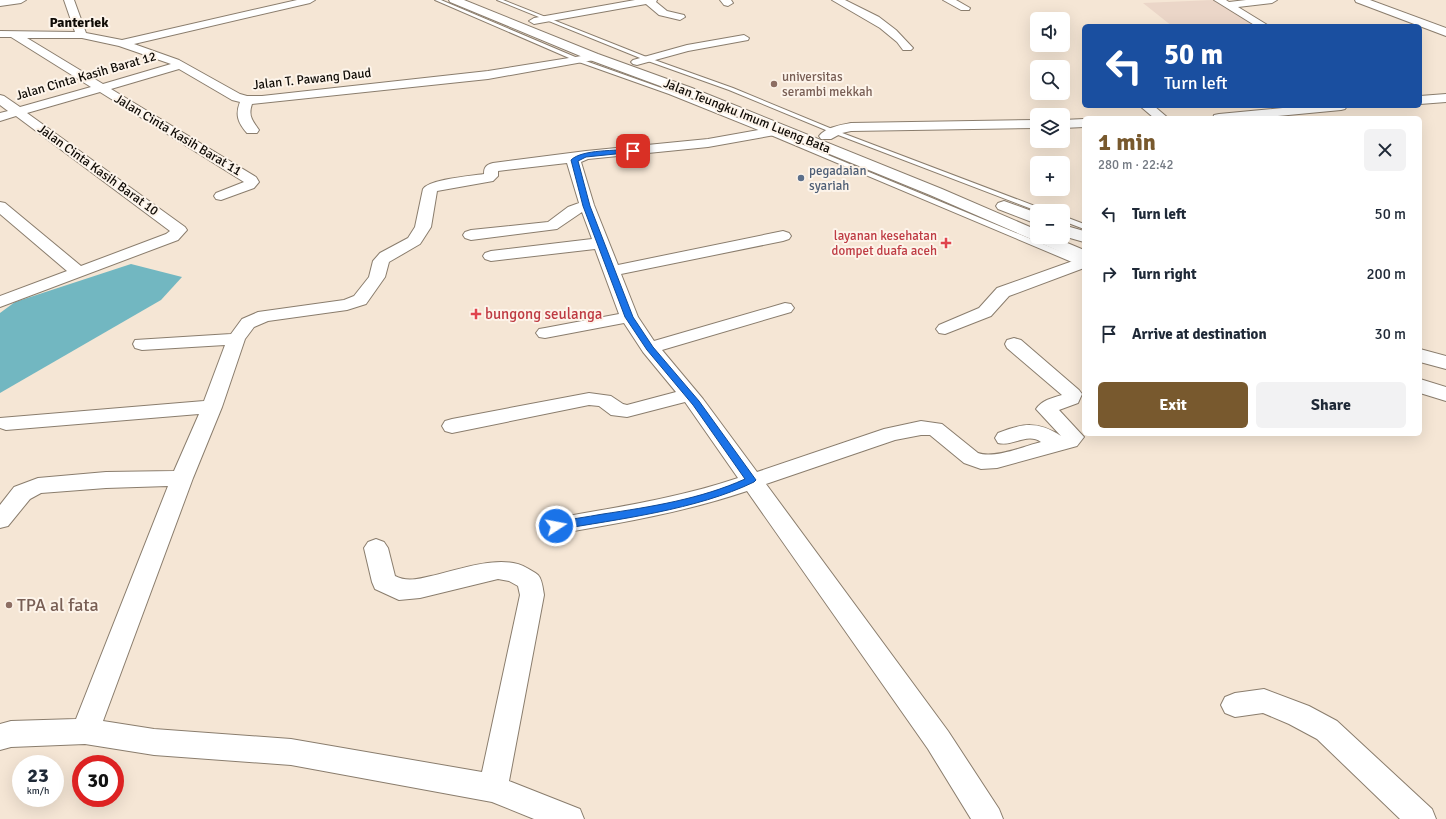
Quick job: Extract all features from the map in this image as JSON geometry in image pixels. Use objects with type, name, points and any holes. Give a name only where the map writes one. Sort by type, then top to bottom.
[{"type":"highway","name":"Jalan Teungku Imum Lueng Bata","points":[[454,0],[594,57],[687,91],[774,131],[936,192],[1030,233]]},
{"type":"highway","name":"Jalan Teungku Imum Lueng Bata","points":[[478,0],[540,20],[705,86],[831,134],[1030,216]]},
{"type":"highway","points":[[1360,0],[1446,32]]},
{"type":"highway","points":[[1376,0],[1446,26]]},
{"type":"highway","points":[[687,91],[705,86]]},
{"type":"highway","points":[[1070,232],[1082,236]]},
{"type":"highway","name":"Jalan Teungku Imum Lueng Bata","points":[[1052,244],[1082,259]]},
{"type":"highway","points":[[1422,347],[1446,353]]},
{"type":"highway","points":[[1422,356],[1446,364]]},
{"type":"highway","points":[[1422,373],[1446,379]]},
{"type":"highway","points":[[1422,387],[1446,394]]},
{"type":"street","points":[[0,3],[22,0]]},
{"type":"street","points":[[69,0],[82,35]]},
{"type":"street","points":[[122,43],[310,0]]},
{"type":"street","points":[[607,0],[616,6]]},
{"type":"street","points":[[540,20],[650,0],[663,13],[680,17]]},
{"type":"street","points":[[837,0],[887,27],[907,48]]},
{"type":"street","points":[[948,0],[965,8]]},
{"type":"street","points":[[1223,2],[1272,0]]},
{"type":"street","points":[[1223,2],[1261,24]]},
{"type":"street","name":"Jalan T. Pawang Daud","points":[[0,34],[82,35],[122,43],[178,64],[236,97],[247,100],[262,100],[488,75],[594,57]]},
{"type":"street","points":[[15,35],[98,86]]},
{"type":"street","points":[[642,61],[687,48],[744,38]]},
{"type":"street","name":"Jalan Cinta Kasih Barat 12","points":[[0,117],[10,110],[178,64]]},
{"type":"street","name":"Jalan Cinta Kasih Barat 11","points":[[98,86],[252,182],[249,186],[221,196]]},
{"type":"street","points":[[1426,99],[1446,98]]},
{"type":"street","name":"Jalan Cinta Kasih Barat 10","points":[[0,99],[10,110],[179,230],[172,237],[78,272]]},
{"type":"street","points":[[1426,99],[1446,108]]},
{"type":"street","points":[[247,100],[242,115],[245,124],[252,130]]},
{"type":"street","points":[[1149,108],[1159,116]]},
{"type":"street","points":[[1238,116],[1318,108]]},
{"type":"street","points":[[1285,111],[1294,116]]},
{"type":"street","points":[[1070,124],[1082,123]]},
{"type":"street","points":[[831,134],[845,128],[858,127],[1030,124]]},
{"type":"street","points":[[85,731],[182,478],[212,407],[236,339],[248,323],[264,316],[347,304],[360,300],[376,277],[381,261],[389,254],[414,241],[423,227],[430,189],[438,186],[488,178],[491,176],[490,169],[493,167],[708,143],[774,131]]},
{"type":"street","points":[[580,157],[574,160],[574,162],[586,206],[602,243],[629,317],[650,348],[689,395],[938,740],[988,819]]},
{"type":"street","points":[[0,206],[78,272],[0,302]]},
{"type":"street","points":[[471,235],[552,226],[562,220],[573,210],[586,206]]},
{"type":"street","points":[[611,271],[783,236]]},
{"type":"street","points":[[491,256],[602,243]]},
{"type":"street","points":[[945,329],[985,312],[1003,292],[1082,260]]},
{"type":"street","points":[[650,348],[785,308]]},
{"type":"street","points":[[545,332],[629,317]]},
{"type":"street","points":[[142,344],[236,339]]},
{"type":"street","points":[[556,526],[645,511],[705,497],[735,488],[751,480],[891,434],[921,428],[935,429],[971,458],[981,462],[997,461],[1070,441],[1074,437],[1046,409],[1052,405],[1071,399],[1072,394],[1014,344]]},
{"type":"street","points":[[452,426],[589,399],[604,400],[618,410],[627,411],[689,395]]},
{"type":"street","points":[[6,423],[212,407]]},
{"type":"street","points":[[1005,438],[1017,433],[1031,431],[1041,432],[1049,436],[1057,445]]},
{"type":"street","points":[[0,520],[22,492],[38,486],[106,480],[182,478]]},
{"type":"street","points":[[376,548],[384,582],[399,590],[420,588],[498,570],[514,572],[529,581],[532,595],[493,788]]},
{"type":"street","points":[[1235,704],[1264,701],[1299,714],[1327,730],[1421,819]]},
{"type":"street","points":[[0,736],[11,734],[85,731],[154,742],[291,752],[493,788],[569,819]]},
{"type":"lane","points":[[437,0],[578,60],[774,131],[1082,260]]},
{"type":"lane","points":[[499,0],[540,20]]},
{"type":"lane","points":[[642,61],[731,89],[831,134],[1030,206]]},
{"type":"lane","points":[[1070,221],[1082,226]]},
{"type":"shaded area","points":[[1213,0],[1238,13],[1253,24],[1169,24],[1143,3]]},
{"type":"water","points":[[131,264],[182,277],[161,300],[0,393],[0,313],[15,302]]},
{"type":"place","name":"universitas serambi mekkah","points":[[774,84]]},
{"type":"place","name":"pegadaian syariah","points":[[801,178]]},
{"type":"place","name":"layanan kesehatan dompet duafa aceh","points":[[946,243]]},
{"type":"place","name":"bungong seulanga","points":[[476,314]]},
{"type":"place","name":"TPA al fata","points":[[9,605]]},
{"type":"district","name":"Panteriek","points":[[79,22]]},
{"type":"route","points":[[556,526],[645,511],[705,497],[735,488],[751,480],[696,403],[650,348],[629,317],[602,243],[586,206],[574,160],[580,156],[586,155],[633,151]]}]
